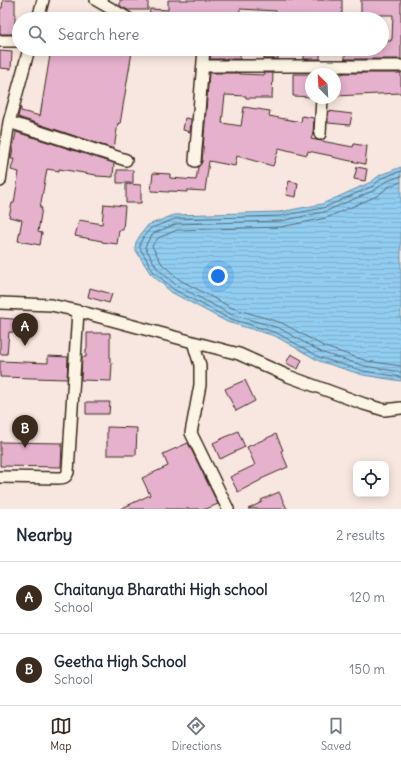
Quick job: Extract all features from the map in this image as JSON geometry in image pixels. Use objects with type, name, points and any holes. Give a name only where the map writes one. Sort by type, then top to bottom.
[{"type":"street","points":[[40,12],[43,0]]},
{"type":"street","points":[[96,0],[117,12]]},
{"type":"street","points":[[0,41],[12,41]]},
{"type":"street","points":[[0,181],[9,122],[27,56]]},
{"type":"street","points":[[195,161],[204,56]]},
{"type":"street","points":[[203,66],[305,69]]},
{"type":"street","points":[[341,69],[401,66]]},
{"type":"street","points":[[320,134],[322,104]]},
{"type":"street","points":[[9,122],[126,160]]},
{"type":"street","points":[[0,303],[51,305],[78,311],[239,354],[288,376],[364,404],[384,410],[401,408]]},
{"type":"street","points":[[0,477],[63,478],[67,476],[78,311]]},
{"type":"street","points":[[193,342],[200,365],[200,385],[191,433],[223,508]]},
{"type":"water","points":[[401,167],[401,381],[363,375],[319,361],[275,336],[227,322],[171,292],[150,273],[135,249],[136,242],[148,225],[174,215],[280,212],[322,204],[371,182],[380,175]]},
{"type":"building","points":[[3,0],[15,0],[15,12],[12,12],[12,34],[0,34],[0,8],[2,8]]},
{"type":"building","points":[[120,0],[148,0],[148,10],[128,10],[120,6]]},
{"type":"building","points":[[168,0],[342,0],[342,12],[276,12],[240,9],[240,12],[150,12],[150,9],[168,10]]},
{"type":"building","points":[[361,0],[401,0],[401,59],[345,59],[345,56],[389,56],[389,41],[392,39],[393,15],[389,15],[389,12],[361,12]]},
{"type":"building","points":[[0,51],[12,52],[11,69],[0,68]]},
{"type":"building","points":[[50,56],[131,56],[120,124],[118,123],[114,149],[18,117],[20,108],[21,111],[40,116]]},
{"type":"building","points":[[210,56],[240,56],[240,59],[210,59]]},
{"type":"building","points":[[264,56],[278,56],[278,59],[264,59]]},
{"type":"building","points":[[304,56],[320,56],[320,59],[304,59]]},
{"type":"building","points":[[209,73],[264,75],[264,73],[273,73],[272,98],[246,98],[246,96],[225,95],[222,123],[241,126],[244,107],[270,111],[269,116],[301,122],[302,116],[314,118],[313,134],[311,139],[353,147],[354,144],[367,146],[365,164],[308,151],[307,155],[279,148],[273,166],[237,156],[235,166],[209,161],[205,191],[151,191],[153,173],[170,174],[170,178],[196,180],[198,167],[202,162]]},
{"type":"building","points":[[401,73],[401,93],[341,96],[341,74]]},
{"type":"building","points":[[293,74],[305,74],[305,97],[293,96]]},
{"type":"building","points":[[328,111],[352,114],[350,125],[328,123]]},
{"type":"building","points":[[185,118],[191,119],[190,132],[183,130]]},
{"type":"building","points":[[16,132],[114,163],[113,177],[96,176],[59,169],[59,171],[47,169],[40,208],[42,208],[38,232],[42,233],[40,245],[18,241],[22,220],[9,217],[12,203],[14,203],[19,172],[11,170],[14,159],[11,159]]},
{"type":"building","points":[[357,167],[367,169],[365,181],[354,179]]},
{"type":"building","points":[[117,170],[133,170],[133,183],[117,183]]},
{"type":"building","points":[[289,181],[298,183],[296,197],[286,195]]},
{"type":"building","points":[[126,184],[141,185],[141,203],[126,203]]},
{"type":"building","points":[[104,204],[125,206],[123,230],[119,230],[117,244],[75,236],[79,220],[102,224]]},
{"type":"building","points":[[90,288],[112,294],[109,303],[88,297]]},
{"type":"building","points":[[0,318],[37,321],[36,334],[9,332],[7,354],[0,354]]},
{"type":"building","points":[[87,333],[110,333],[110,362],[112,363],[111,381],[81,380],[82,357],[86,357]]},
{"type":"building","points":[[291,354],[302,360],[298,369],[286,363]]},
{"type":"building","points":[[48,356],[68,357],[67,379],[0,377],[0,361],[48,363]]},
{"type":"building","points":[[245,380],[255,401],[236,411],[225,389]]},
{"type":"building","points":[[86,402],[110,402],[109,414],[86,414]]},
{"type":"building","points":[[107,427],[137,428],[136,455],[107,455]]},
{"type":"building","points":[[238,431],[245,447],[220,459],[213,443]]},
{"type":"building","points":[[276,434],[288,467],[261,479],[238,492],[230,477],[255,465],[247,447]]},
{"type":"building","points":[[0,442],[62,443],[61,467],[0,466]]},
{"type":"building","points":[[188,443],[218,504],[206,509],[120,509],[150,495],[142,478],[168,466],[163,454]]},
{"type":"building","points":[[279,492],[287,509],[248,509],[262,502],[261,500]]},
{"type":"place","name":"Chaitanya Bharathi High school","points":[[25,346]]},
{"type":"place","name":"Geetha High School","points":[[25,448]]}]
